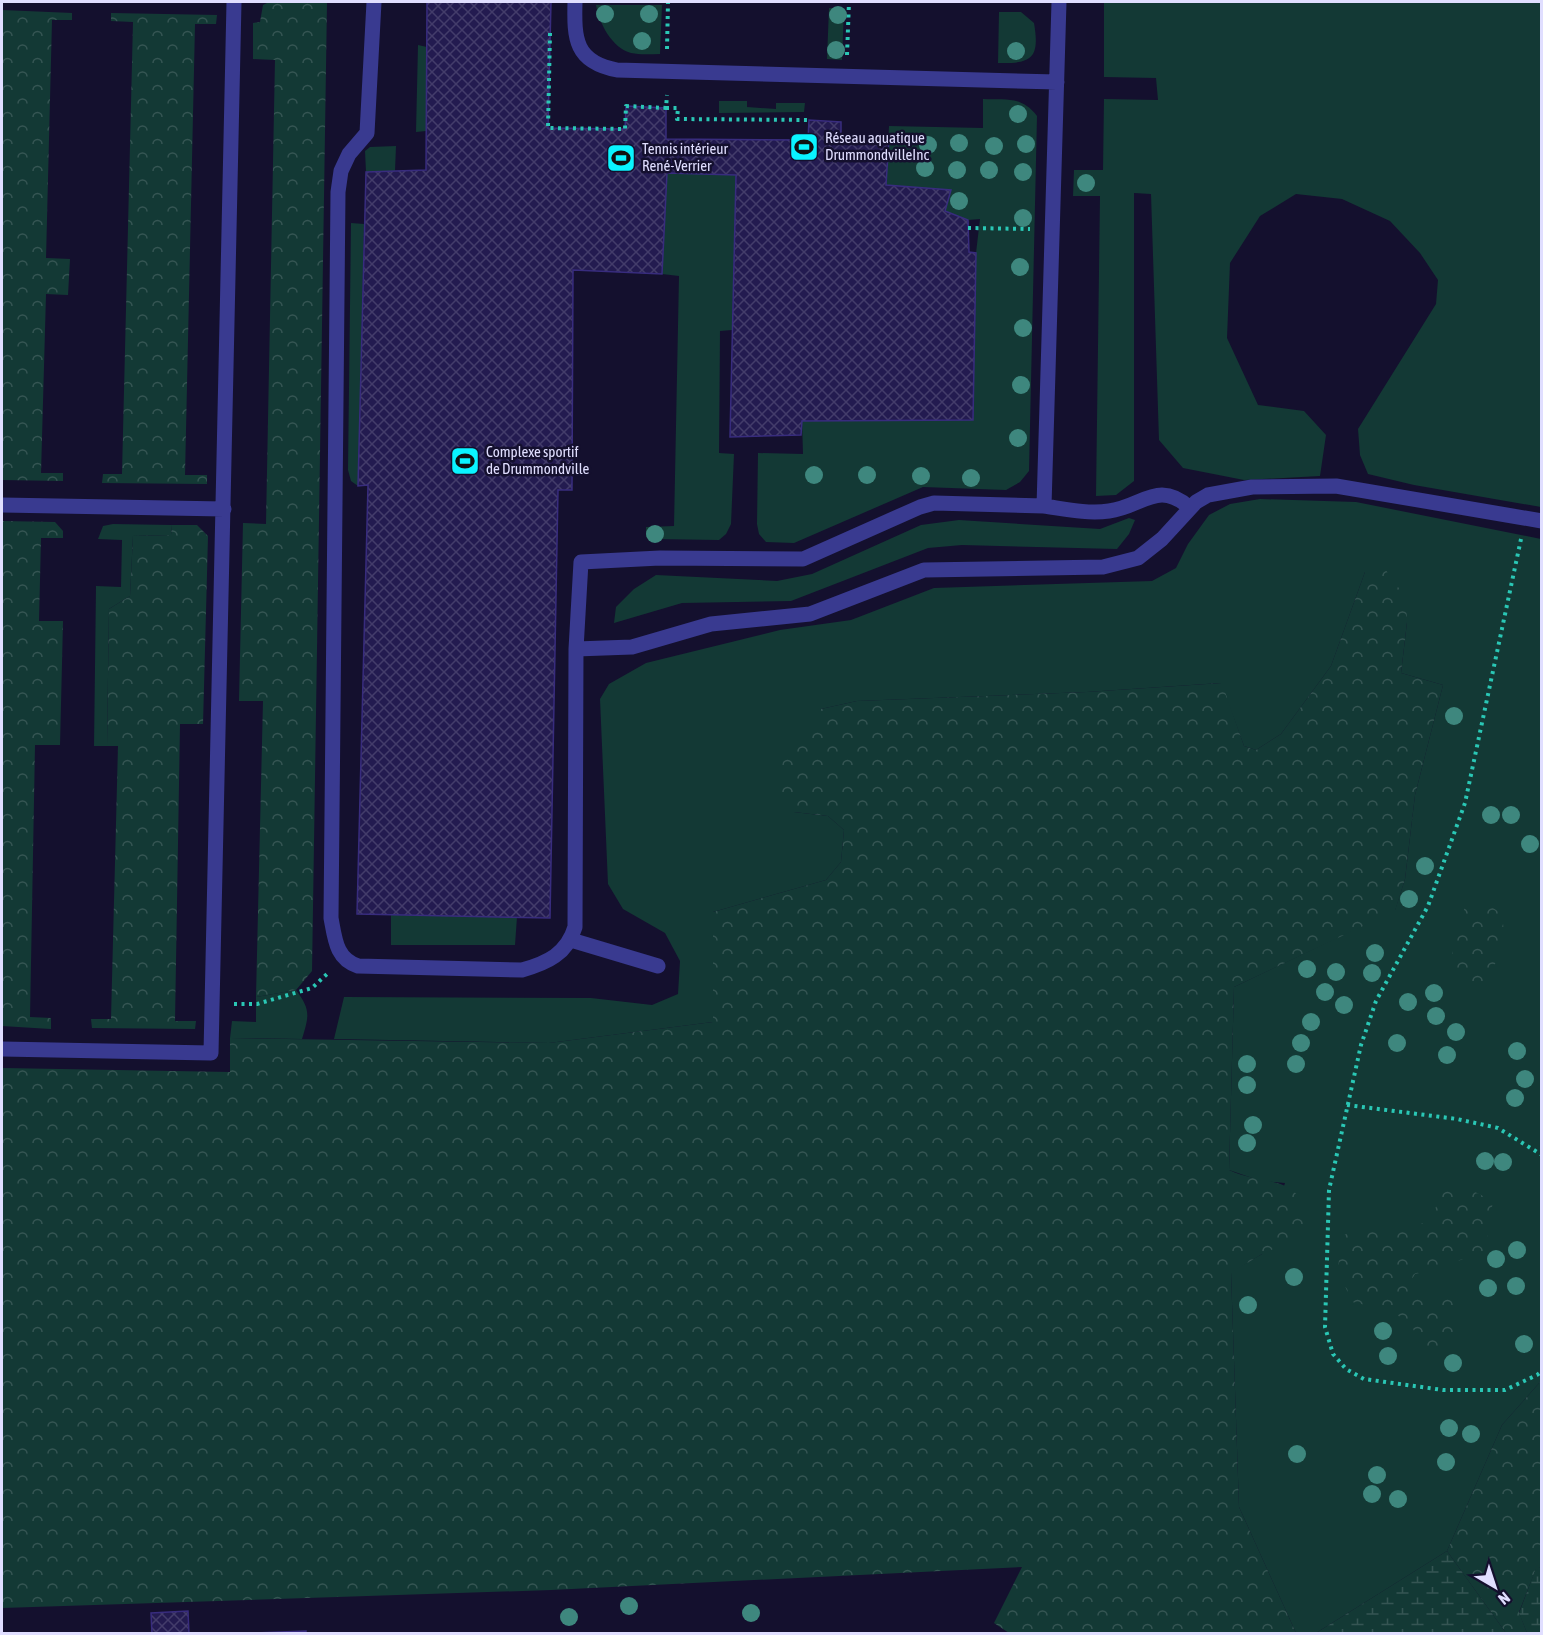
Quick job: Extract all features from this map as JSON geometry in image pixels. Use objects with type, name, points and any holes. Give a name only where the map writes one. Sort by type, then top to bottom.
[{"type":"lane","points":[[2,1049],[211,1053],[234,2]]},
{"type":"lane","points":[[374,2],[367,133],[349,154],[341,171],[337,213],[331,918],[335,941],[347,962],[358,966],[522,970],[545,964],[571,940],[574,927],[576,649],[581,562],[660,558],[803,559],[920,507],[934,503],[1044,506],[1079,511],[1110,511],[1155,495],[1171,495],[1190,508]]},
{"type":"lane","points":[[575,2],[574,27],[578,44],[586,56],[598,66],[608,68],[1056,82]]},
{"type":"lane","points":[[1044,506],[1059,2]]},
{"type":"lane","points":[[576,649],[632,647],[711,624],[810,614],[924,570],[1103,567],[1125,563],[1149,550],[1190,508],[1219,491],[1252,487],[1336,486],[1542,521]]},
{"type":"lane","points":[[2,505],[224,509]]},
{"type":"lane","points":[[571,940],[658,966]]},
{"type":"path","points":[[550,22],[548,128],[625,129],[626,106],[678,108],[677,119],[809,120]]},
{"type":"path","points":[[666,108],[667,95]]},
{"type":"path","points":[[968,228],[1037,230]]},
{"type":"path","points":[[1525,518],[1465,803],[1428,906],[1376,1001],[1361,1045],[1329,1190],[1325,1327],[1333,1354],[1346,1369],[1364,1379],[1443,1390],[1505,1390],[1542,1371]]},
{"type":"path","points":[[212,1005],[256,1004],[312,988],[343,958]]},
{"type":"path","points":[[1347,1105],[1457,1119],[1498,1128],[1542,1155]]},
{"type":"green space","points":[[269,2],[327,2],[312,971],[296,990],[256,997],[263,701],[239,701],[243,523],[266,524],[275,60],[253,59],[253,23],[260,22],[263,5]]},
{"type":"green space","points":[[1104,2],[1541,2],[1541,507],[1414,485],[1368,474],[1360,455],[1358,429],[1436,304],[1438,280],[1420,253],[1390,221],[1342,199],[1296,194],[1260,216],[1230,263],[1227,338],[1258,405],[1304,411],[1326,435],[1320,476],[1244,480],[1183,468],[1159,440],[1151,194],[1134,193],[1134,481],[1116,495],[1096,496],[1100,196],[1073,196],[1074,170],[1103,170],[1104,99],[1158,100],[1156,78],[1104,77]]},
{"type":"green space","points":[[596,5],[662,5],[660,54],[631,53],[618,46],[603,27]]},
{"type":"green space","points":[[829,8],[844,9],[842,60],[827,59]]},
{"type":"green space","points":[[2,10],[72,13],[72,20],[52,20],[46,258],[70,259],[68,295],[46,294],[41,473],[63,473],[63,481],[2,480]]},
{"type":"green space","points":[[999,12],[1021,12],[1034,23],[1036,44],[1031,57],[1019,62],[998,63]]},
{"type":"green space","points":[[111,13],[217,15],[216,24],[195,24],[185,475],[207,475],[207,484],[102,483],[103,474],[122,474],[133,22],[111,21]]},
{"type":"green space","points":[[418,45],[427,47],[426,131],[416,132]]},
{"type":"green space","points":[[983,99],[1013,100],[1025,105],[1037,116],[1029,471],[1020,482],[1006,490],[923,487],[794,543],[766,542],[759,534],[757,524],[758,453],[803,454],[802,421],[973,419],[976,253],[980,219],[968,220],[945,211],[950,190],[886,185],[889,126],[983,128]]},
{"type":"green space","points":[[719,101],[747,101],[747,107],[776,109],[776,103],[805,103],[804,112],[719,113]]},
{"type":"green space","points":[[396,146],[395,171],[366,172],[365,151],[370,147]]},
{"type":"green space","points":[[667,173],[736,175],[732,330],[720,331],[719,453],[734,454],[731,524],[726,534],[719,540],[646,537],[646,527],[674,526],[679,276],[662,274]]},
{"type":"green space","points":[[351,223],[364,224],[358,486],[351,481],[348,470]]},
{"type":"green space","points":[[1260,499],[1356,502],[1541,539],[1541,1381],[1502,1425],[1447,1551],[1316,1633],[1296,1633],[1239,1507],[1231,1272],[1262,1254],[1285,1183],[1261,1181],[1229,1170],[1234,987],[1395,910],[1405,879],[1415,795],[1443,685],[1401,673],[1407,622],[1365,572],[1331,666],[1281,734],[1256,750],[1244,746],[1221,683],[1087,692],[857,701],[821,709],[794,812],[828,816],[844,830],[841,862],[826,880],[713,912],[713,1022],[549,1043],[334,1039],[344,997],[591,998],[652,1005],[678,994],[680,961],[665,933],[623,909],[608,884],[600,699],[609,684],[646,663],[780,630],[851,620],[934,588],[1152,581],[1176,568],[1188,544],[1209,515],[1230,504]]},
{"type":"green space","points":[[1129,518],[1135,520],[1129,534],[1117,549],[962,545],[928,548],[791,601],[682,603],[614,623],[616,607],[634,589],[656,575],[777,581],[812,574],[921,525],[959,520],[1100,529]]},
{"type":"green space","points":[[2,521],[55,522],[63,531],[63,538],[41,538],[39,621],[63,621],[60,745],[35,745],[30,1017],[51,1018],[51,1029],[2,1026]]},
{"type":"green space","points":[[113,524],[172,525],[171,535],[133,536],[130,596],[109,609],[107,746],[94,746],[96,586],[121,587],[122,540],[98,539],[103,526]]},
{"type":"green space","points":[[172,525],[197,525],[208,536],[203,724],[180,724],[175,1021],[196,1021],[195,1029],[92,1028],[91,1019],[111,1019],[118,746],[107,746],[109,609],[130,596],[133,536],[171,535]]},
{"type":"green space","points":[[1385,569],[1406,598],[1407,622],[1401,673],[1443,685],[1415,795],[1405,879],[1395,911],[1234,987],[1229,1170],[1278,1183],[1288,1188],[1297,1194],[1309,1220],[1298,1238],[1262,1254],[1231,1273],[1239,1507],[1296,1633],[1009,1633],[994,1623],[1022,1567],[551,1590],[2,1608],[2,1068],[230,1072],[230,1038],[549,1043],[713,1022],[713,912],[826,880],[841,862],[844,830],[828,816],[794,812],[780,792],[783,756],[821,709],[857,701],[1087,692],[1222,683],[1244,746],[1256,750],[1281,734],[1331,666],[1365,572]]},
{"type":"green space","points":[[1486,903],[1502,914],[1505,942],[1479,999],[1459,976],[1452,956],[1455,935],[1465,907]]},
{"type":"green space","points":[[391,915],[517,917],[515,945],[391,945]]},
{"type":"green space","points":[[296,990],[307,1013],[302,1039],[230,1038],[232,1021],[256,1022],[256,997]]},
{"type":"green space","points":[[1443,1186],[1465,1187],[1493,1201],[1485,1250],[1441,1268],[1415,1274],[1408,1286],[1420,1298],[1449,1293],[1457,1315],[1448,1351],[1428,1355],[1413,1329],[1393,1311],[1352,1302],[1338,1270],[1341,1236],[1366,1227],[1399,1230],[1431,1221]]},
{"type":"green space","points":[[1541,1381],[1541,1567],[1536,1569],[1519,1612],[1527,1633],[1506,1633],[1447,1551],[1502,1425]]},
{"type":"green space","points":[[1447,1551],[1506,1633],[1316,1633]]},
{"type":"green space","points":[[1541,1567],[1541,1633],[1527,1633],[1519,1613],[1536,1568]]},
{"type":"building","name":"Complexe sportif de Drummondville","points":[[427,2],[551,2],[548,128],[625,129],[626,106],[666,108],[666,139],[808,140],[809,120],[841,122],[841,137],[889,138],[886,185],[951,190],[945,211],[968,220],[969,252],[976,253],[973,420],[802,421],[801,435],[730,437],[736,175],[667,173],[662,274],[573,270],[572,490],[558,490],[550,918],[357,914],[368,485],[358,486],[366,172],[426,170]]},
{"type":"building","points":[[188,1611],[189,1634],[152,1634],[151,1613]]},
{"type":"building","points":[[306,1631],[306,1634],[223,1634]]},
{"type":"place","name":"Réseau aquatique DrummondvilleInc","points":[[804,147]]},
{"type":"place","name":"Tennis intérieur René-Verrier","points":[[621,158]]},
{"type":"place","name":"Complexe sportif de Drummondville","points":[[465,461]]}]
